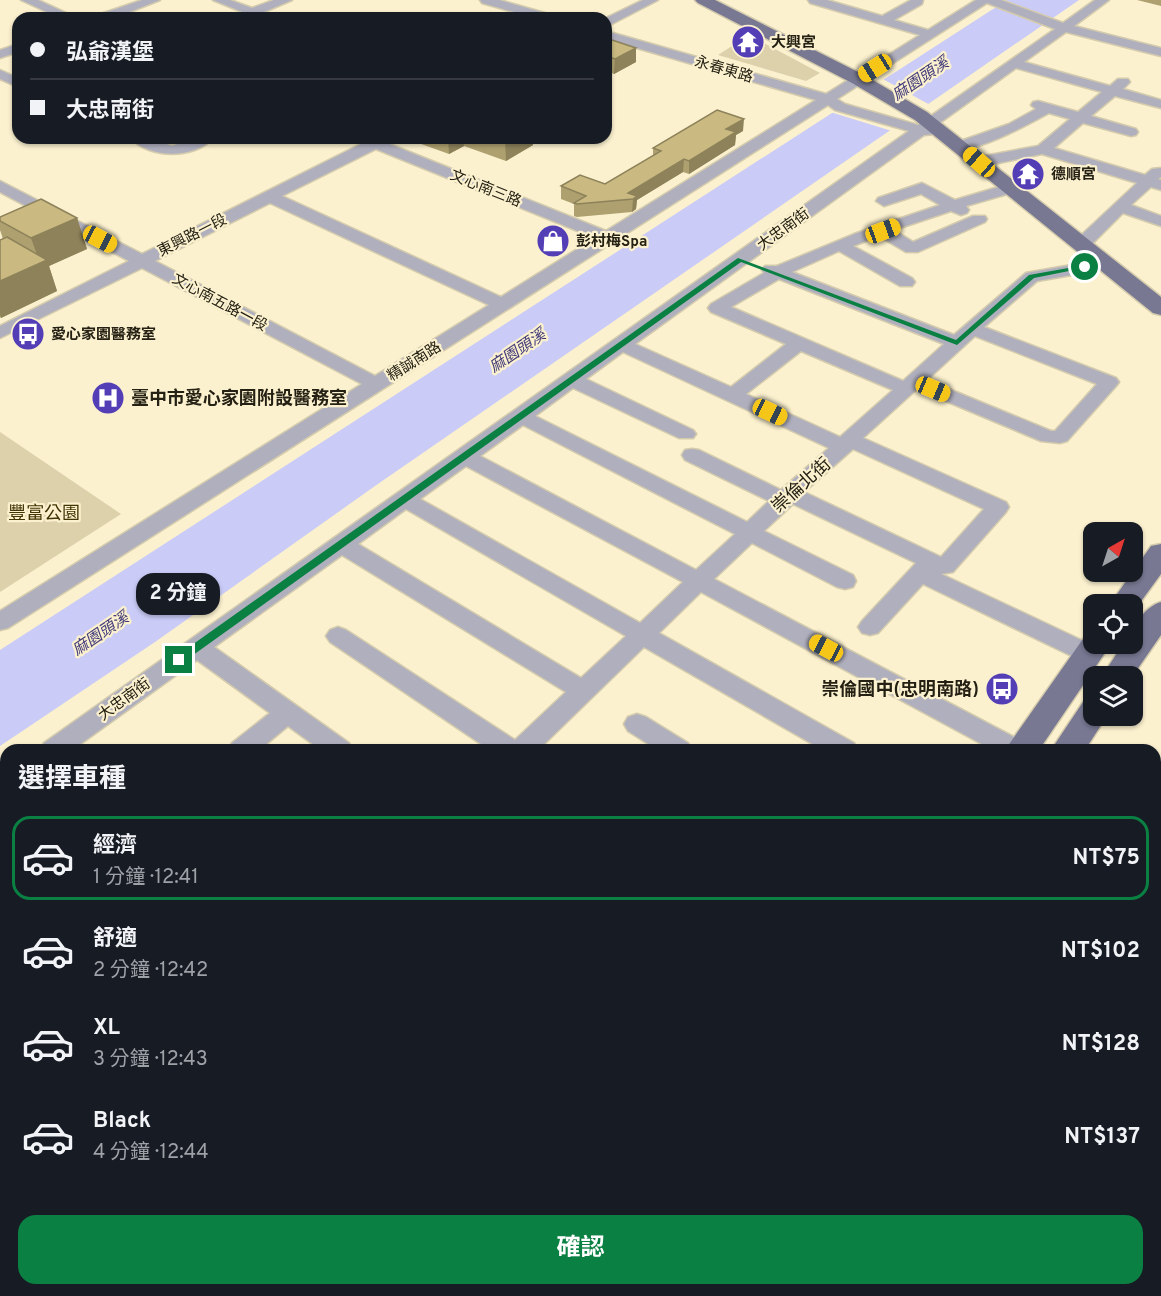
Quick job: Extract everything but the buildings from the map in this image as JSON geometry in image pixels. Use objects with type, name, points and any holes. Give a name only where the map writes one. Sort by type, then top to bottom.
[{"type":"main road","points":[[703,0],[865,83],[924,125],[960,146],[1081,245],[1156,299]]},
{"type":"main road","points":[[1131,594],[1161,553]]},
{"type":"main road","points":[[1124,666],[1161,612]]},
{"type":"main road","points":[[1025,744],[1089,654]]},
{"type":"main road","points":[[1071,744],[1084,726]]},
{"type":"street","points":[[27,0],[56,12]]},
{"type":"street","points":[[119,12],[154,0]]},
{"type":"street","points":[[219,0],[252,12],[286,0]]},
{"type":"street","points":[[486,0],[527,12]]},
{"type":"street","points":[[612,20],[652,0]]},
{"type":"street","points":[[816,0],[930,33]]},
{"type":"street","name":"大忠南街","points":[[61,744],[741,259],[924,125],[1015,64],[1059,26],[1103,0]]},
{"type":"street","points":[[883,21],[918,1]]},
{"type":"street","points":[[990,1],[1059,26],[1161,52]]},
{"type":"street","name":"精誠南路","points":[[0,622],[609,238],[834,103],[865,83],[930,33],[990,1]]},
{"type":"street","points":[[612,4],[627,12]]},
{"type":"street","name":"永春東路","points":[[612,37],[834,103],[924,125]]},
{"type":"street","points":[[1015,64],[1117,86],[1161,104]]},
{"type":"street","points":[[1042,149],[1117,86]]},
{"type":"street","points":[[960,146],[1014,127],[1042,107],[1131,132]]},
{"type":"street","points":[[152,144],[165,150],[175,151],[192,144]]},
{"type":"street","name":"東興路一段","points":[[0,333],[367,144]]},
{"type":"street","name":"文心南三路","points":[[385,144],[609,238]]},
{"type":"street","points":[[979,162],[1042,149],[1155,183]]},
{"type":"street","points":[[1081,245],[1120,207],[1155,183],[1161,169]]},
{"type":"street","name":"文心南五路一段","points":[[0,186],[376,384]]},
{"type":"street","points":[[883,231],[912,248],[979,219],[922,188],[884,201]]},
{"type":"street","points":[[972,329],[1108,382],[1060,437],[1048,437],[799,342],[717,308],[778,273],[841,246],[952,205],[1012,188]]},
{"type":"street","points":[[268,196],[503,305]]},
{"type":"street","points":[[1120,207],[1161,221]]},
{"type":"street","points":[[841,246],[906,282]]},
{"type":"street","points":[[741,259],[957,343]]},
{"type":"street","name":"崇倫北街","points":[[526,744],[787,497],[1032,277],[1106,264]]},
{"type":"street","points":[[733,395],[799,342]]},
{"type":"street","points":[[621,344],[733,395],[998,507],[945,567],[926,567],[870,627]]},
{"type":"street","points":[[572,380],[686,434]]},
{"type":"street","points":[[521,416],[845,581]]},
{"type":"street","points":[[692,455],[787,497],[1083,644]]},
{"type":"street","points":[[464,456],[1005,744]]},
{"type":"street","points":[[404,499],[834,744]]},
{"type":"street","points":[[341,544],[583,691]]},
{"type":"street","points":[[338,636],[501,744]]},
{"type":"street","points":[[197,647],[332,744]]},
{"type":"street","points":[[248,744],[288,712]]},
{"type":"street","points":[[637,724],[669,744]]},
{"type":"green space","points":[[749,35],[820,73],[806,81],[718,55]]},
{"type":"green space","name":"豐富公園","points":[[0,432],[121,514],[0,592]]},
{"type":"water","name":"麻園頭溪","points":[[1007,0],[1079,0],[375,486],[155,642],[3,744],[0,744],[0,650]]},
{"type":"pier","points":[[881,78],[932,106],[895,132],[827,111]]},
{"type":"place","name":"大興宮","points":[[748,42]]},
{"type":"place","name":"德順宮","points":[[1028,174]]},
{"type":"place","name":"彭村梅Spa","points":[[553,241]]},
{"type":"place","name":"愛心家園醫務室","points":[[28,334]]},
{"type":"place","name":"臺中市愛心家園附設醫務室","points":[[108,398]]},
{"type":"place","name":"崇倫國中(忠明南路)","points":[[1002,689]]},
{"type":"route","points":[[179,660],[741,259],[957,343],[1032,277],[1085,267]]}]
